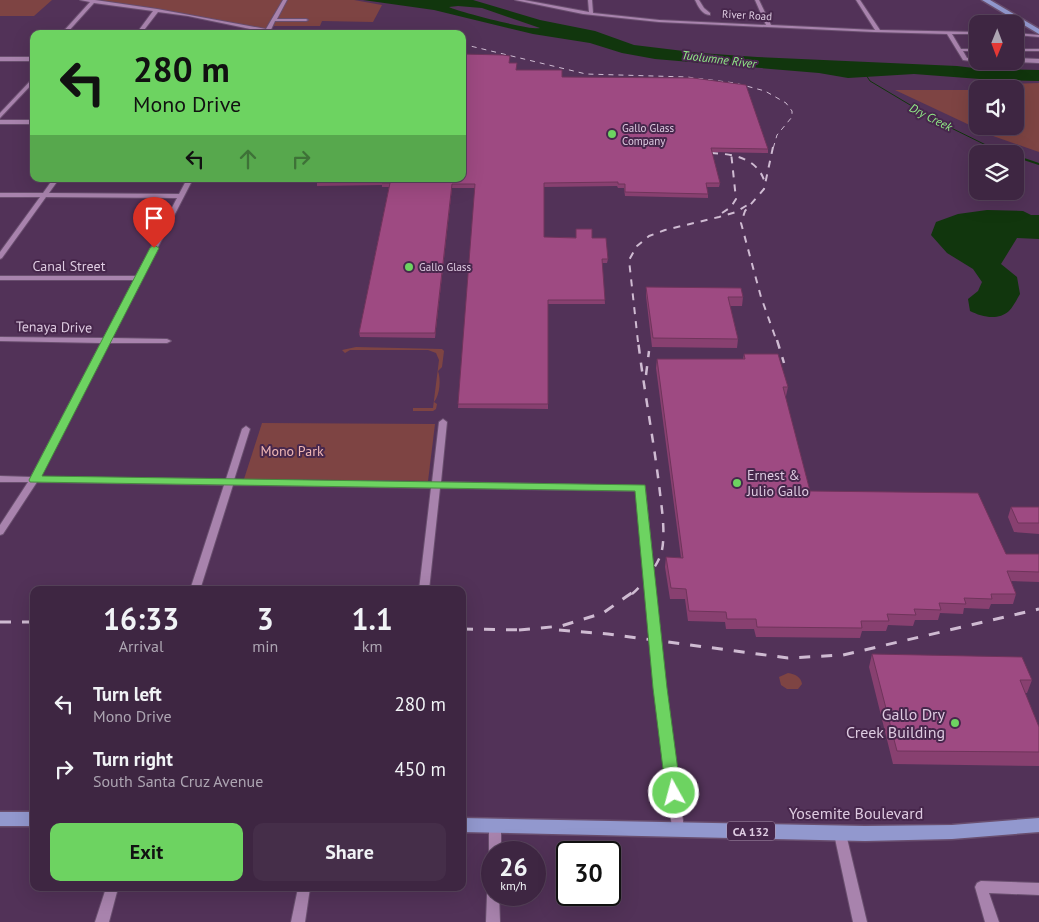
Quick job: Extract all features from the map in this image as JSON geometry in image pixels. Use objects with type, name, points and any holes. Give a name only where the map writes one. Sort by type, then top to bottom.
[{"type":"main road","points":[[985,0],[1037,29]]},
{"type":"main road","points":[[994,0],[1037,29]]},
{"type":"main road","points":[[0,819],[30,819]]},
{"type":"main road","name":"Yosemite Boulevard","points":[[466,825],[678,828],[840,834],[942,832],[1039,824]]},
{"type":"street","points":[[82,0],[157,10],[256,30]]},
{"type":"street","points":[[267,30],[285,0]]},
{"type":"street","name":"River Road","points":[[517,0],[591,14],[660,21],[969,34]]},
{"type":"street","points":[[590,0],[591,14]]},
{"type":"street","points":[[697,0],[702,9],[708,14]]},
{"type":"street","points":[[758,0],[769,26]]},
{"type":"street","points":[[858,0],[878,31]]},
{"type":"street","points":[[67,30],[94,1]]},
{"type":"street","points":[[141,30],[157,10]]},
{"type":"street","points":[[274,20],[306,20]]},
{"type":"street","points":[[1024,33],[1037,29]]},
{"type":"street","points":[[949,33],[965,59],[969,59]]},
{"type":"street","points":[[1024,35],[1039,36]]},
{"type":"street","points":[[961,50],[969,50]]},
{"type":"street","points":[[1024,50],[1039,50]]},
{"type":"street","points":[[0,59],[30,59]]},
{"type":"street","points":[[1024,60],[1039,61]]},
{"type":"street","points":[[0,116],[30,83]]},
{"type":"street","points":[[0,122],[30,122]]},
{"type":"street","points":[[0,257],[54,182]]},
{"type":"street","points":[[0,532],[34,480],[188,182]]},
{"type":"street","points":[[0,195],[180,196]]},
{"type":"street","name":"Canal Street","points":[[0,278],[138,278]]},
{"type":"street","name":"Tenaya Drive","points":[[0,339],[167,342]]},
{"type":"street","points":[[424,586],[443,422]]},
{"type":"street","points":[[196,586],[246,428]]},
{"type":"street","points":[[0,479],[641,488],[660,688],[678,828]]},
{"type":"street","points":[[494,841],[495,825]]},
{"type":"street","points":[[840,834],[860,922]]},
{"type":"street","points":[[992,922],[981,887],[1039,889]]},
{"type":"street","points":[[102,922],[111,891]]},
{"type":"street","points":[[298,922],[303,891]]},
{"type":"street","points":[[493,906],[493,922]]},
{"type":"green space","points":[[0,0],[52,0],[34,16],[0,16]]},
{"type":"green space","points":[[98,0],[354,0],[382,5],[373,22],[322,21],[320,26],[267,26],[266,29],[154,8]]},
{"type":"green space","points":[[1039,83],[1039,152],[1024,147],[1024,145],[991,135],[1024,135],[1024,84]]},
{"type":"green space","points":[[895,90],[969,90],[969,125]]},
{"type":"green space","points":[[356,347],[442,349],[444,351],[442,367],[438,371],[438,395],[434,402],[437,404],[436,409],[433,411],[413,411],[413,408],[433,408],[439,360],[436,353],[428,350],[350,350],[345,353],[342,350]]},
{"type":"green space","name":"Mono Park","points":[[262,423],[435,424],[428,481],[244,479]]},
{"type":"green space","points":[[788,673],[800,679],[802,684],[798,689],[787,689],[781,685],[779,677]]},
{"type":"water","name":"Tuolumne River","points":[[363,0],[473,0],[540,20],[595,31],[634,45],[700,53],[757,57],[957,66],[969,67],[969,70],[1039,70],[1039,81],[993,80],[914,74],[848,78],[819,73],[655,59],[622,53],[590,43],[533,34],[434,10]],"holes":[[[449,7],[482,8],[540,28],[524,27],[496,21]]]},
{"type":"water","points":[[987,210],[1023,211],[1031,215],[1039,215],[1039,239],[1017,238],[1001,264],[1017,277],[1020,294],[1009,311],[995,317],[980,315],[970,311],[968,299],[978,291],[982,282],[973,269],[947,253],[931,235],[936,222],[958,214]]},
{"type":"building","points":[[466,54],[510,56],[509,63],[517,63],[516,70],[562,70],[562,77],[693,78],[746,85],[768,149],[711,148],[720,183],[706,183],[708,194],[625,192],[625,184],[618,184],[618,182],[544,183],[544,237],[576,238],[576,229],[592,229],[592,238],[606,238],[608,259],[602,259],[605,300],[548,300],[548,404],[458,404],[475,184],[452,184],[435,333],[359,333],[390,183],[382,183],[466,182]]},
{"type":"building","points":[[646,287],[741,288],[743,297],[728,297],[738,339],[653,338]]},
{"type":"building","name":"Ernest & Julio Gallo","points":[[744,354],[778,354],[788,387],[783,387],[810,491],[978,493],[1006,554],[1039,554],[1039,572],[1007,571],[1016,594],[991,594],[992,599],[964,598],[966,604],[939,603],[941,610],[914,609],[916,615],[887,614],[889,621],[861,621],[862,628],[757,627],[756,619],[727,619],[726,612],[689,611],[686,589],[671,588],[666,557],[683,558],[657,359],[745,359]]},
{"type":"building","points":[[1011,507],[1039,507],[1039,523],[1018,523]]},
{"type":"building","name":"Gallo Dry Creek Building","points":[[872,654],[1022,657],[1032,680],[1020,680],[1039,727],[1039,752],[897,751]]},
{"type":"waterway","name":"Dry Creek","points":[[866,75],[870,81],[937,121],[986,145]]},
{"type":"waterway","name":"Dry Creek","points":[[1024,159],[1039,164]]},
{"type":"railway","points":[[466,45],[586,74],[687,77],[735,83],[765,91],[786,103],[792,111],[792,117],[777,135],[773,149]]},
{"type":"railway","points":[[773,147],[764,189],[745,211],[741,223],[761,297],[777,342]]},
{"type":"railway","points":[[711,153],[731,155]]},
{"type":"railway","points":[[722,213],[731,207],[736,199],[731,155]]},
{"type":"railway","points":[[731,155],[751,163],[762,175],[765,183]]},
{"type":"railway","points":[[638,342],[629,260],[637,246],[649,236],[665,230],[736,212],[749,204]]},
{"type":"railway","points":[[632,594],[645,581],[656,564],[661,554],[663,540],[663,515],[658,474],[638,340]]},
{"type":"railway","points":[[777,340],[784,363]]},
{"type":"railway","points":[[646,375],[649,351]]},
{"type":"railway","points":[[520,630],[561,626],[603,613],[633,592]]},
{"type":"railway","points":[[559,630],[608,634],[788,658],[843,655],[1039,609]]},
{"type":"railway","points":[[0,622],[30,622]]},
{"type":"railway","points":[[466,629],[520,630]]},
{"type":"railway","points":[[520,630],[526,630]]},
{"type":"place","name":"Gallo Glass Company","points":[[612,134]]},
{"type":"place","name":"Gallo Glass","points":[[409,267]]},
{"type":"place","name":"Ernest & Julio Gallo","points":[[737,483]]},
{"type":"place","name":"Gallo Dry Creek Building","points":[[955,723]]},
{"type":"route","points":[[154,248],[34,480],[641,488],[660,688],[674,793]]}]
